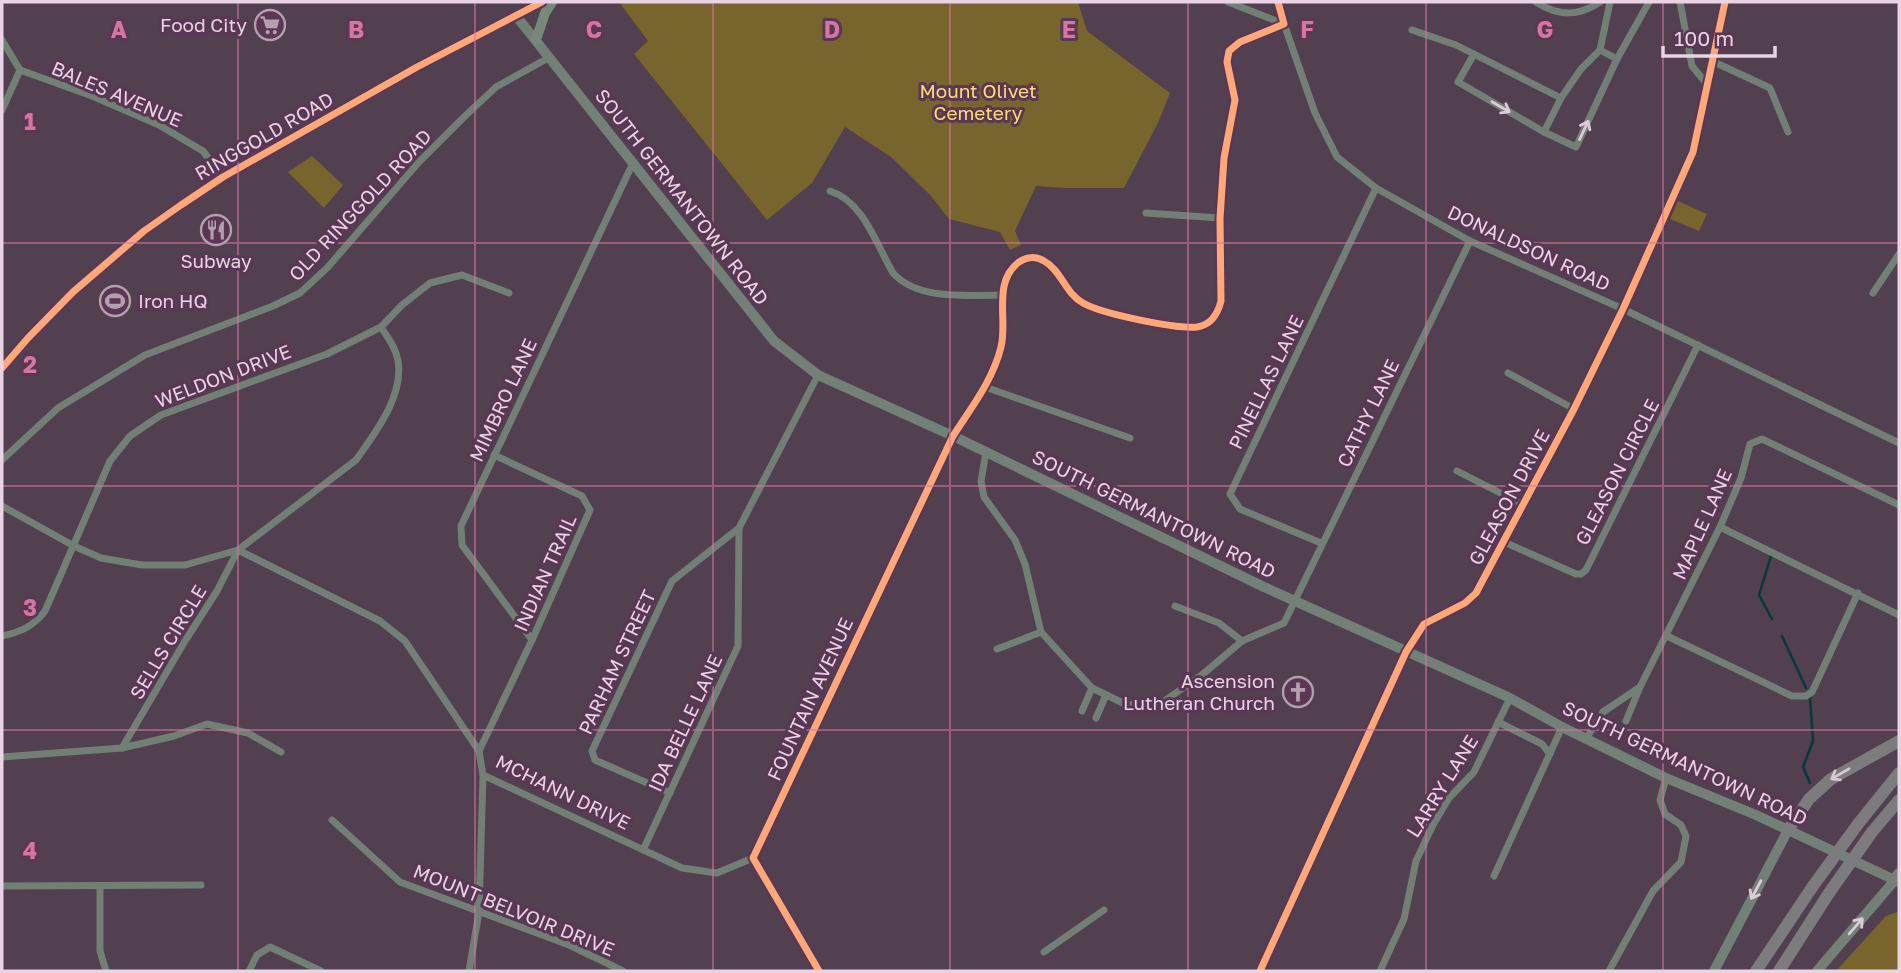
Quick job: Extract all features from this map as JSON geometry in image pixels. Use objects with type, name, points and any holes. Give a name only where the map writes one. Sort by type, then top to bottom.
[{"type":"highway","points":[[1788,830],[1818,789],[1830,779],[1899,741]]},
{"type":"highway","points":[[1756,971],[1812,886],[1899,773]]},
{"type":"highway","points":[[1779,971],[1829,893],[1872,832],[1899,800]]},
{"type":"main road","name":"RINGGOLD ROAD","points":[[2,368],[73,292],[144,231],[223,177],[417,67],[542,2]]},
{"type":"main road","points":[[536,40],[552,2]]},
{"type":"main road","name":"SOUTH GERMANTOWN ROAD","points":[[517,17],[774,341],[818,375],[953,436],[1264,587],[1510,698],[1562,727],[1667,778],[1898,879]]},
{"type":"main road","points":[[1714,971],[1788,830]]},
{"type":"main road","points":[[1818,971],[1898,879]]},
{"type":"street","points":[[1228,2],[1284,24]]},
{"type":"street","name":"DONALDSON ROAD","points":[[1278,2],[1315,113],[1337,157],[1376,188],[1470,241],[1623,309],[1899,443]]},
{"type":"street","points":[[1536,2],[1559,11],[1574,13],[1585,12],[1600,2]]},
{"type":"street","points":[[1544,132],[1561,98],[1581,69],[1600,50],[1610,2]]},
{"type":"street","points":[[1475,54],[1458,82],[1544,132],[1577,147],[1617,59],[1649,2]]},
{"type":"street","points":[[1680,2],[1692,66],[1706,83]]},
{"type":"street","name":"GLEASON DRIVE","points":[[1260,971],[1406,652],[1424,624],[1465,603],[1476,593],[1574,409],[1623,309],[1693,152],[1725,2]]},
{"type":"street","points":[[830,191],[841,194],[856,207],[893,273],[909,285],[935,293],[1003,295],[1010,273],[1016,265],[1023,259],[1034,257],[1052,267],[1069,293],[1084,304],[1153,323],[1198,327],[1218,313],[1221,302],[1220,218],[1224,158],[1236,100],[1227,62],[1229,51],[1240,42],[1284,24]]},
{"type":"street","points":[[1412,30],[1475,54],[1561,98]]},
{"type":"street","points":[[2,40],[20,70],[2,110]]},
{"type":"street","points":[[1600,50],[1617,59]]},
{"type":"street","name":"OLD RINGGOLD ROAD","points":[[2,460],[58,408],[145,355],[300,293],[328,267],[419,162],[463,117],[496,87],[550,57]]},
{"type":"street","points":[[1712,61],[1770,88],[1788,132]]},
{"type":"street","name":"BALES AVENUE","points":[[20,70],[92,96],[159,125],[203,151],[223,177]]},
{"type":"street","name":"MIMBRO LANE","points":[[532,640],[462,545],[461,526],[633,163]]},
{"type":"street","name":"PINELLAS LANE","points":[[1321,543],[1240,509],[1230,494],[1376,188]]},
{"type":"street","points":[[1146,213],[1220,218]]},
{"type":"street","name":"CATHY LANE","points":[[1092,688],[1125,704],[1142,707],[1160,704],[1203,674],[1242,641],[1284,623],[1470,241]]},
{"type":"street","points":[[1873,293],[1899,254]]},
{"type":"street","name":"WELDON DRIVE","points":[[2,636],[18,633],[37,622],[45,611],[110,461],[130,436],[161,415],[327,354],[381,327],[401,305],[430,283],[462,275],[509,293]]},
{"type":"street","name":"FOUNTAIN AVENUE","points":[[753,858],[953,436],[985,387],[1002,346],[1003,295]]},
{"type":"street","points":[[2,506],[101,558],[142,565],[185,565],[238,550],[356,460],[369,441],[391,403],[399,373],[394,347],[381,327]]},
{"type":"street","name":"GLEASON CIRCLE","points":[[1504,542],[1576,574],[1586,570],[1698,345]]},
{"type":"street","points":[[1508,373],[1574,409]]},
{"type":"street","name":"IDA BELLE LANE","points":[[644,848],[738,646],[738,528],[818,375]]},
{"type":"street","points":[[985,387],[1130,438]]},
{"type":"street","name":"MAPLE LANE","points":[[1626,721],[1640,687],[1720,527],[1741,478],[1750,444],[1762,439],[1899,505]]},
{"type":"street","points":[[986,452],[981,481],[984,497],[1015,540],[1025,564],[1041,632],[1092,688],[1082,711]]},
{"type":"street","name":"INDIAN TRAIL","points":[[479,751],[590,510],[582,496],[494,455]]},
{"type":"street","points":[[1457,471],[1522,504]]},
{"type":"street","points":[[1720,527],[1899,615]]},
{"type":"street","name":"PARHAM STREET","points":[[670,793],[595,760],[592,751],[672,581],[738,528]]},
{"type":"street","name":"SELLS CIRCLE","points":[[122,748],[217,592],[238,550]]},
{"type":"street","name":"MCHANN DRIVE","points":[[238,550],[380,621],[405,641],[479,751],[483,775],[682,868],[717,873],[753,858]]},
{"type":"street","points":[[1667,636],[1792,696],[1806,696],[1812,692],[1858,593]]},
{"type":"street","points":[[1175,606],[1219,623],[1242,641]]},
{"type":"street","points":[[997,649],[1041,632]]},
{"type":"street","name":"MAPLE LANE","points":[[1586,739],[1603,712],[1640,687]]},
{"type":"street","points":[[1096,718],[1106,695]]},
{"type":"street","name":"LARRY LANE","points":[[1380,971],[1404,919],[1416,861],[1433,825],[1450,798],[1474,772],[1510,698]]},
{"type":"street","points":[[1499,722],[1542,744],[1550,754]]},
{"type":"street","points":[[2,757],[122,748],[174,736],[207,724],[248,733],[281,752]]},
{"type":"street","points":[[1494,876],[1562,727]]},
{"type":"street","points":[[469,971],[479,912],[483,775]]},
{"type":"street","points":[[1609,971],[1653,891],[1681,862],[1686,836],[1681,825],[1665,814],[1660,800],[1667,778]]},
{"type":"street","name":"MOUNT BELVOIR DRIVE","points":[[332,820],[400,882],[569,945],[623,971]]},
{"type":"street","points":[[753,858],[819,971]]},
{"type":"street","points":[[2,886],[201,885]]},
{"type":"street","points":[[100,887],[100,951],[106,971]]},
{"type":"street","points":[[1044,953],[1104,910]]},
{"type":"street","points":[[249,971],[257,955],[270,947],[321,971]]},
{"type":"green space","name":"Mount Olivet Cemetery","points":[[619,2],[1078,2],[1087,31],[1170,93],[1158,123],[1124,188],[1036,186],[1015,231],[1021,245],[1010,250],[1000,232],[949,219],[931,196],[891,157],[845,127],[812,183],[767,220],[634,54],[648,41]]},
{"type":"green space","points":[[312,156],[343,185],[324,208],[288,172]]},
{"type":"green space","points":[[1678,201],[1707,214],[1699,231],[1670,219]]},
{"type":"green space","points":[[1898,912],[1899,971],[1836,971],[1886,916]]},
{"type":"waterway","points":[[1771,556],[1759,595],[1772,619]]},
{"type":"waterway","points":[[1782,636],[1806,688]]},
{"type":"waterway","points":[[1810,697],[1813,741],[1803,767],[1810,783]]},
{"type":"cycle path","points":[[2,368],[73,292],[144,231],[181,205],[223,177],[417,67],[542,2]]},
{"type":"cycle path","points":[[819,971],[753,858],[953,436],[993,371],[1003,336],[1002,302],[1006,280],[1019,262],[1038,258],[1055,270],[1077,299],[1092,307],[1173,326],[1197,327],[1210,321],[1221,301],[1220,218],[1224,158],[1235,100],[1227,62],[1229,51],[1240,42],[1284,24],[1278,2]]},
{"type":"cycle path","points":[[1260,971],[1406,652],[1424,624],[1465,603],[1476,593],[1574,409],[1623,309],[1693,152],[1725,2]]},
{"type":"place","name":"Food City","points":[[270,25]]},
{"type":"place","name":"Subway","points":[[216,230]]},
{"type":"place","name":"Iron HQ","points":[[115,301]]},
{"type":"place","name":"Ascension Lutheran Church","points":[[1298,692]]}]
